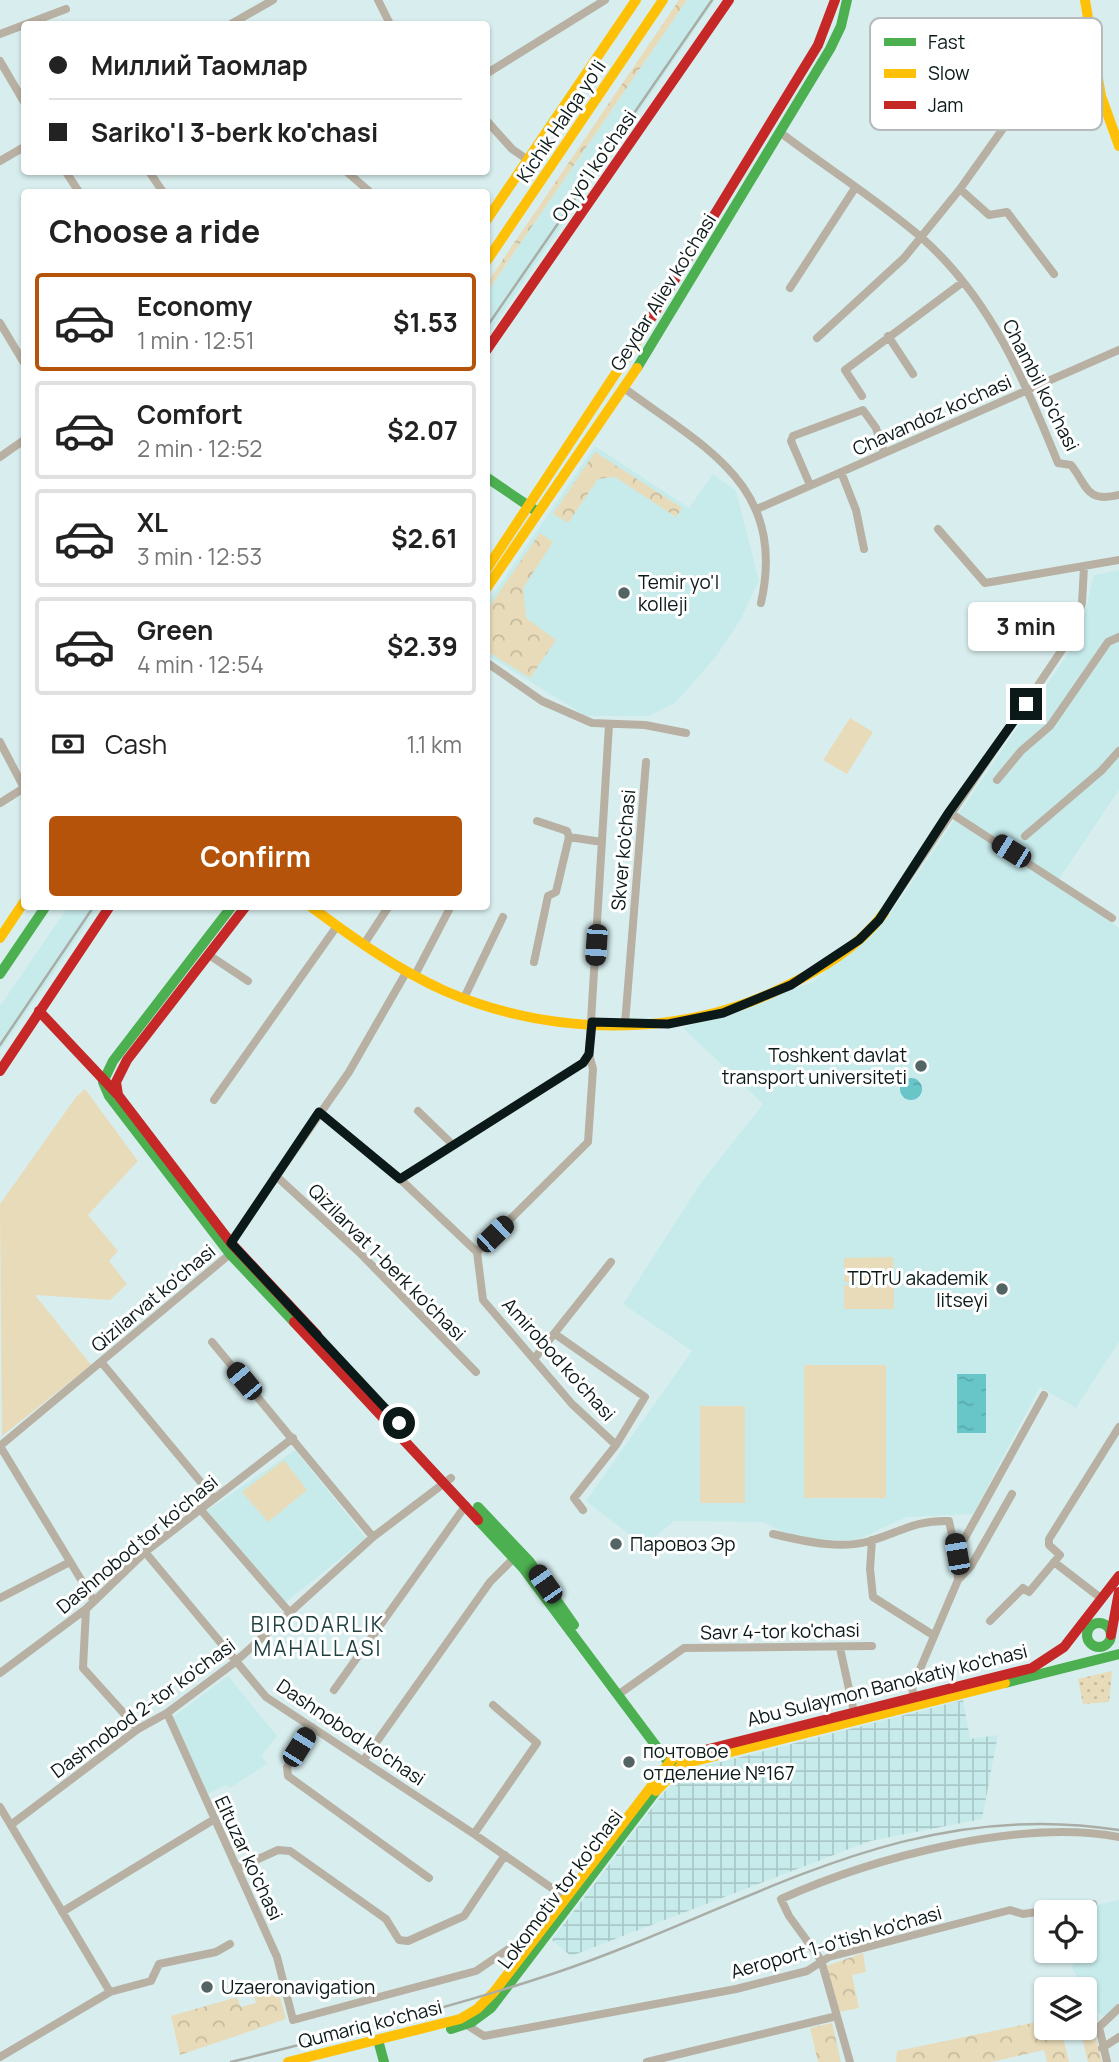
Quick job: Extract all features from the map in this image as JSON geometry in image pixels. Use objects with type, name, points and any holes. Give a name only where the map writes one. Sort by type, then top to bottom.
[{"type":"main road","name":"Kichik Halqa yo'li","points":[[490,215],[636,0]]},
{"type":"main road","name":"Kichik Halqa yo'li","points":[[490,256],[663,0]]},
{"type":"main road","name":"Oq yo'l ko'chasi","points":[[490,345],[729,0]]},
{"type":"main road","name":"Geydar Aliev ko'chasi","points":[[490,582],[770,128],[818,46],[835,0]]},
{"type":"main road","name":"Geydar Aliev ko'chasi","points":[[490,565],[624,388],[691,283],[830,49],[847,0]]},
{"type":"main road","points":[[1085,0],[1088,18]]},
{"type":"main road","points":[[586,74],[606,86]]},
{"type":"main road","points":[[1102,101],[1119,146]]},
{"type":"main road","points":[[770,128],[781,133]]},
{"type":"main road","points":[[679,277],[691,283]]},
{"type":"main road","points":[[613,381],[624,388]]},
{"type":"main road","points":[[490,480],[534,509]]},
{"type":"main road","points":[[0,938],[21,906]]},
{"type":"main road","points":[[0,974],[4,959],[43,910]]},
{"type":"main road","points":[[0,1071],[107,910]]},
{"type":"main road","points":[[118,1095],[116,1082],[122,1068],[229,910]]},
{"type":"main road","points":[[103,1082],[117,1055],[209,955],[243,910]]},
{"type":"main road","points":[[315,910],[411,973],[464,998],[527,1014],[625,1024],[696,1020],[764,997],[804,977],[842,952],[867,933],[884,913]]},
{"type":"main road","points":[[39,1011],[118,1095],[231,1248]]},
{"type":"main road","points":[[103,1082],[118,1110],[231,1248],[527,1565],[673,1762]]},
{"type":"main road","points":[[449,1480],[466,1505],[514,1558],[527,1565]]},
{"type":"main road","name":"Abu Sulaymon Banokatiy ko'chasi","points":[[673,1762],[695,1760],[1022,1672],[1050,1659],[1094,1611],[1119,1576]]},
{"type":"main road","points":[[1118,1594],[1119,1610]]},
{"type":"main road","points":[[1079,1662],[1109,1641],[1118,1594]]},
{"type":"main road","points":[[1094,1611],[1089,1640],[1119,1654]]},
{"type":"main road","points":[[1070,1639],[1090,1627],[1111,1629]]},
{"type":"main road","name":"Abu Sulaymon Banokatiy ko'chasi","points":[[673,1762],[854,1712],[1028,1679],[1079,1662],[1119,1654]]},
{"type":"main road","name":"Lokomotiv tor ko'chasi","points":[[463,2022],[491,2008],[673,1762]]},
{"type":"main road","name":"Lokomotiv tor ko'chasi","points":[[463,2022],[482,2005],[569,1901]]},
{"type":"main road","name":"Qumariq ko'chasi","points":[[312,2062],[463,2022]]},
{"type":"main road","points":[[379,2043],[384,2062]]},
{"type":"main road","name":"Qumariq ko'chasi","points":[[288,2062],[379,2043]]},
{"type":"street","points":[[235,21],[258,4],[273,0]]},
{"type":"street","points":[[378,0],[388,21]]},
{"type":"street","points":[[490,72],[605,0]]},
{"type":"street","points":[[34,21],[66,9]]},
{"type":"street","points":[[0,34],[21,26]]},
{"type":"street","points":[[0,61],[21,97]]},
{"type":"street","points":[[490,124],[512,149],[528,160]]},
{"type":"street","points":[[817,338],[904,258],[960,189],[1002,130]]},
{"type":"street","name":"Chambil ko'chasi","points":[[781,133],[921,237],[963,282],[989,318],[1028,390],[1058,463],[1073,467],[1091,494],[1098,498],[1119,495]]},
{"type":"street","points":[[0,161],[21,149]]},
{"type":"street","points":[[350,175],[366,189]]},
{"type":"street","points":[[790,288],[855,188]]},
{"type":"street","points":[[960,189],[989,215],[1007,212],[1054,274]]},
{"type":"street","points":[[862,396],[844,371],[963,282]]},
{"type":"street","points":[[0,323],[21,358]]},
{"type":"street","points":[[888,336],[913,374]]},
{"type":"street","name":"Chavandoz ko'chasi","points":[[757,509],[1119,350]]},
{"type":"street","points":[[624,388],[715,456],[736,478],[757,509],[767,550],[761,603]]},
{"type":"street","points":[[810,485],[791,441],[793,436],[862,409],[876,428],[884,452]]},
{"type":"street","points":[[0,457],[21,442]]},
{"type":"street","points":[[841,472],[856,510],[864,549]]},
{"type":"street","points":[[938,529],[985,583],[1119,560]]},
{"type":"street","points":[[884,913],[949,812],[1072,635],[1082,603],[1084,566]]},
{"type":"street","points":[[1048,629],[1072,635]]},
{"type":"street","points":[[997,780],[1021,751],[1042,736],[1108,642],[1119,637]]},
{"type":"street","points":[[490,665],[542,701],[592,723],[645,725],[686,733]]},
{"type":"street","points":[[319,1112],[400,1179],[477,1252],[587,1145],[593,1069],[589,1054],[609,725]]},
{"type":"street","points":[[0,741],[21,782]]},
{"type":"street","points":[[1025,836],[1101,771],[1119,751]]},
{"type":"street","name":"Skver ko'chasi","points":[[625,1024],[646,762]]},
{"type":"street","points":[[0,803],[21,790]]},
{"type":"street","points":[[949,812],[1112,918]]},
{"type":"street","points":[[534,962],[548,896],[556,892],[569,837],[567,831],[537,821]]},
{"type":"street","points":[[569,837],[602,842]]},
{"type":"street","points":[[364,944],[386,910]]},
{"type":"street","name":"Qizilarvat ko'chasi","points":[[0,1446],[102,1363],[231,1248],[275,1175],[349,1072],[449,910]]},
{"type":"street","points":[[464,998],[503,917]]},
{"type":"street","points":[[214,1100],[337,926]]},
{"type":"street","points":[[209,955],[248,981]]},
{"type":"street","points":[[400,1179],[583,1063],[589,1054]]},
{"type":"street","points":[[418,1111],[453,1145]]},
{"type":"street","name":"Qizilarvat 1-berk ko'chasi","points":[[275,1175],[359,1252],[476,1372]]},
{"type":"street","name":"Amirobod ko'chasi","points":[[477,1252],[483,1300],[572,1404],[616,1445]]},
{"type":"street","points":[[534,1359],[611,1262]]},
{"type":"street","points":[[555,1334],[644,1393],[644,1401],[616,1445],[574,1498],[583,1510]]},
{"type":"street","points":[[212,1342],[373,1537]]},
{"type":"street","points":[[102,1363],[214,1498]]},
{"type":"street","points":[[957,1554],[1044,1395]]},
{"type":"street","points":[[990,1621],[1023,1588],[1029,1592],[1060,1555],[1049,1545],[1049,1539],[1119,1427]]},
{"type":"street","name":"Dashnobod tor ko'chasi","points":[[0,1673],[86,1609],[145,1552],[293,1438]]},
{"type":"street","points":[[0,1446],[94,1601]]},
{"type":"street","name":"Dashnobod 2-tor ko'chasi","points":[[12,1824],[234,1662],[291,1614],[373,1537],[449,1480]]},
{"type":"street","points":[[916,1702],[912,1688],[958,1580],[971,1566],[1012,1494]]},
{"type":"street","points":[[334,1690],[466,1505]]},
{"type":"street","points":[[201,1508],[291,1614]]},
{"type":"street","points":[[773,1534],[813,1543],[853,1544],[872,1540],[925,1520],[949,1521],[957,1554],[958,1580]]},
{"type":"street","points":[[872,1540],[870,1569],[873,1597],[933,1635]]},
{"type":"street","name":"Dashnobod ko'chasi","points":[[145,1552],[234,1662],[266,1697],[474,1834],[569,1901]]},
{"type":"street","points":[[363,1761],[490,1582],[514,1558]]},
{"type":"street","points":[[0,1598],[70,1562]]},
{"type":"street","points":[[1054,1562],[1102,1599]]},
{"type":"street","points":[[86,1609],[83,1668],[138,1730]]},
{"type":"street","name":"Savr 4-tor ko'chasi","points":[[621,1693],[684,1648],[872,1646]]},
{"type":"street","points":[[840,1648],[854,1712]]},
{"type":"street","points":[[474,1834],[537,1743],[493,1705]]},
{"type":"street","name":"Eltuzar ko'chasi","points":[[167,1713],[277,1957],[293,2020],[457,1978],[486,1967],[513,1947],[533,1943]]},
{"type":"street","points":[[312,1727],[287,1767],[288,1776],[429,1878]]},
{"type":"street","points":[[0,1807],[110,1992]]},
{"type":"street","points":[[62,1912],[213,1820]]},
{"type":"street","points":[[850,2062],[821,1960],[789,1916],[781,1899],[817,1883],[873,1866],[1024,1832],[1119,1837]]},
{"type":"street","points":[[238,1868],[278,1850],[290,1850],[386,1919],[399,1940],[408,1941],[464,1916],[505,1855]]},
{"type":"street","name":"Aeroport 1-o'tish ko'chasi","points":[[463,2022],[484,2036],[566,2023],[736,1989],[807,1971],[821,1960],[1010,1910],[1023,1914],[1034,1912]]},
{"type":"street","points":[[0,2057],[110,1992],[151,1981],[159,1964],[216,1952],[230,1944]]},
{"type":"street","points":[[1107,2062],[1099,2027],[1119,2008]]},
{"type":"street","points":[[648,2062],[837,2016]]},
{"type":"street","points":[[1102,2048],[1119,2037]]},
{"type":"shaded area","points":[[687,0],[715,0],[490,332],[490,288]]},
{"type":"shaded area","name":"Temir yo'l kolleji","points":[[595,446],[689,508],[713,474],[736,491],[759,580],[741,619],[715,658],[675,703],[649,716],[586,716],[490,657],[490,599]]},
{"type":"shaded area","name":"Toshkent davlat transport universiteti","points":[[1119,570],[1119,790],[1057,882],[1119,928],[1119,1342],[1076,1408],[1040,1387],[973,1514],[907,1517],[854,1541],[793,1537],[763,1522],[674,1521],[644,1546],[586,1501],[692,1351],[623,1304],[700,1184],[763,1104],[683,1028],[813,982],[888,917],[1078,639],[1094,575]]},
{"type":"shaded area","points":[[66,910],[97,910],[0,1051],[0,1006]]},
{"type":"shaded area","points":[[295,1450],[366,1538],[286,1602],[205,1512]]},
{"type":"shaded area","points":[[228,1676],[277,1736],[262,1755],[267,1764],[230,1788],[226,1785],[202,1797],[169,1720]]},
{"type":"shaded area","points":[[963,1700],[970,1739],[998,1735],[982,1819],[870,1841],[571,1956],[552,1940],[664,1792],[686,1771]]},
{"type":"shaded area","points":[[1119,1900],[1119,2003],[1105,2017],[1097,2013],[1097,1977],[1077,1977],[1072,1968],[1074,1963],[1097,1963],[1097,1905]]},
{"type":"green space","points":[[679,0],[687,0],[490,288],[490,279]]},
{"type":"green space","points":[[595,452],[682,508],[676,517],[615,477],[598,479],[568,523],[553,514]]},
{"type":"green space","points":[[540,533],[553,542],[523,588],[526,618],[556,640],[530,678],[490,653],[490,606]]},
{"type":"green space","points":[[850,718],[873,732],[847,774],[823,760]]},
{"type":"green space","points":[[85,1089],[138,1161],[88,1215],[118,1251],[109,1261],[127,1284],[110,1300],[35,1295],[91,1365],[2,1436],[0,1204],[76,1097]]},
{"type":"green space","points":[[893,1257],[894,1282],[844,1282],[844,1258]]},
{"type":"green space","points":[[844,1285],[894,1285],[894,1309],[844,1309]]},
{"type":"green space","points":[[804,1365],[886,1365],[886,1498],[804,1498]]},
{"type":"green space","points":[[700,1406],[745,1406],[745,1503],[700,1503]]},
{"type":"green space","points":[[284,1460],[307,1490],[268,1522],[242,1492]]},
{"type":"green space","points":[[1112,1671],[1109,1702],[1083,1704],[1078,1679]]},
{"type":"green space","points":[[863,1953],[866,1972],[852,1975],[859,2008],[839,2012],[826,1966]]},
{"type":"green space","points":[[277,1985],[286,2019],[180,2055],[171,2016],[237,1997],[241,2007],[256,2003],[253,1992]]},
{"type":"green space","points":[[1034,2022],[1034,2040],[1064,2040],[1069,2062],[1047,2062],[1044,2050],[991,2062],[896,2062],[897,2051]]},
{"type":"green space","points":[[832,2023],[841,2062],[818,2062],[810,2028]]},
{"type":"green space","points":[[1082,2040],[1096,2040],[1102,2062],[1088,2062]]},
{"type":"water","points":[[911,1078],[919,1081],[922,1089],[919,1097],[911,1100],[903,1097],[900,1089],[903,1081]]},
{"type":"water","points":[[957,1374],[986,1374],[986,1433],[957,1433]]},
{"type":"railway","points":[[490,322],[712,0]]},
{"type":"railway","points":[[0,1045],[91,910]]},
{"type":"railway","points":[[231,2062],[433,2010],[552,1974],[827,1865],[896,1843],[966,1829],[1040,1824],[1119,1830]]},
{"type":"traffic: fast","points":[[637,368],[830,49],[841,26],[847,0]]},
{"type":"traffic: fast","points":[[490,480],[536,511]]},
{"type":"traffic: fast","points":[[0,974],[43,910]]},
{"type":"traffic: fast","points":[[229,910],[113,1061],[103,1082],[109,1096],[230,1254],[294,1322]]},
{"type":"traffic: fast","points":[[478,1507],[530,1562],[574,1625]]},
{"type":"traffic: fast","points":[[478,1520],[523,1568],[668,1762],[676,1768]]},
{"type":"traffic: fast","points":[[1099,1623],[1107,1627],[1111,1635],[1107,1643],[1099,1647],[1091,1643],[1087,1635],[1091,1627],[1099,1623]]},
{"type":"traffic: fast","points":[[1005,1683],[1119,1654]]},
{"type":"traffic: fast","points":[[451,2029],[472,2022],[491,2008],[656,1791]]},
{"type":"traffic: fast","points":[[378,2040],[384,2062]]},
{"type":"traffic: slow","points":[[490,215],[636,0]]},
{"type":"traffic: slow","points":[[490,256],[663,0]]},
{"type":"traffic: slow","points":[[1085,0],[1088,18]]},
{"type":"traffic: slow","points":[[1102,99],[1119,146]]},
{"type":"traffic: slow","points":[[490,564],[641,335]]},
{"type":"traffic: slow","points":[[490,583],[637,368]]},
{"type":"traffic: slow","points":[[0,938],[21,906]]},
{"type":"traffic: slow","points":[[316,910],[392,963],[445,991],[485,1006],[527,1017],[614,1025],[658,1023],[701,1016],[742,1005],[824,966],[862,937],[884,913]]},
{"type":"traffic: slow","points":[[656,1791],[683,1764],[1005,1683]]},
{"type":"traffic: slow","points":[[288,2062],[460,2019],[477,2009],[494,1992],[673,1758],[689,1754]]},
{"type":"traffic: jam","points":[[490,345],[729,0]]},
{"type":"traffic: jam","points":[[641,335],[818,45],[835,0]]},
{"type":"traffic: jam","points":[[0,1071],[107,910]]},
{"type":"traffic: jam","points":[[118,1095],[116,1082],[127,1060],[243,910]]},
{"type":"traffic: jam","points":[[39,1011],[118,1095],[231,1243],[317,1335]]},
{"type":"traffic: jam","points":[[294,1322],[478,1520]]},
{"type":"traffic: jam","points":[[689,1754],[1032,1668],[1064,1647],[1119,1576]]},
{"type":"traffic: jam","points":[[1111,1635],[1119,1592]]},
{"type":"place","name":"Temir yo'l kolleji","points":[[624,593]]},
{"type":"place","name":"Toshkent davlat transport universiteti","points":[[921,1066]]},
{"type":"place","name":"TDTrU akademik litseyi","points":[[1002,1289]]},
{"type":"place","name":"Паровоз Эр","points":[[616,1544]]},
{"type":"place","name":"почтовое отделение №167","points":[[629,1762]]},
{"type":"place","name":"Uzaeronavigation","points":[[207,1987]]},
{"type":"district","name":"BIRODARLIK MAHALLASI","points":[[318,1637]]},
{"type":"route","points":[[399,1423],[231,1243],[319,1112],[400,1179],[583,1063],[589,1054],[592,1022],[639,1025],[696,1020],[723,1013],[791,985],[859,940],[874,926],[949,812],[1026,704]]}]
